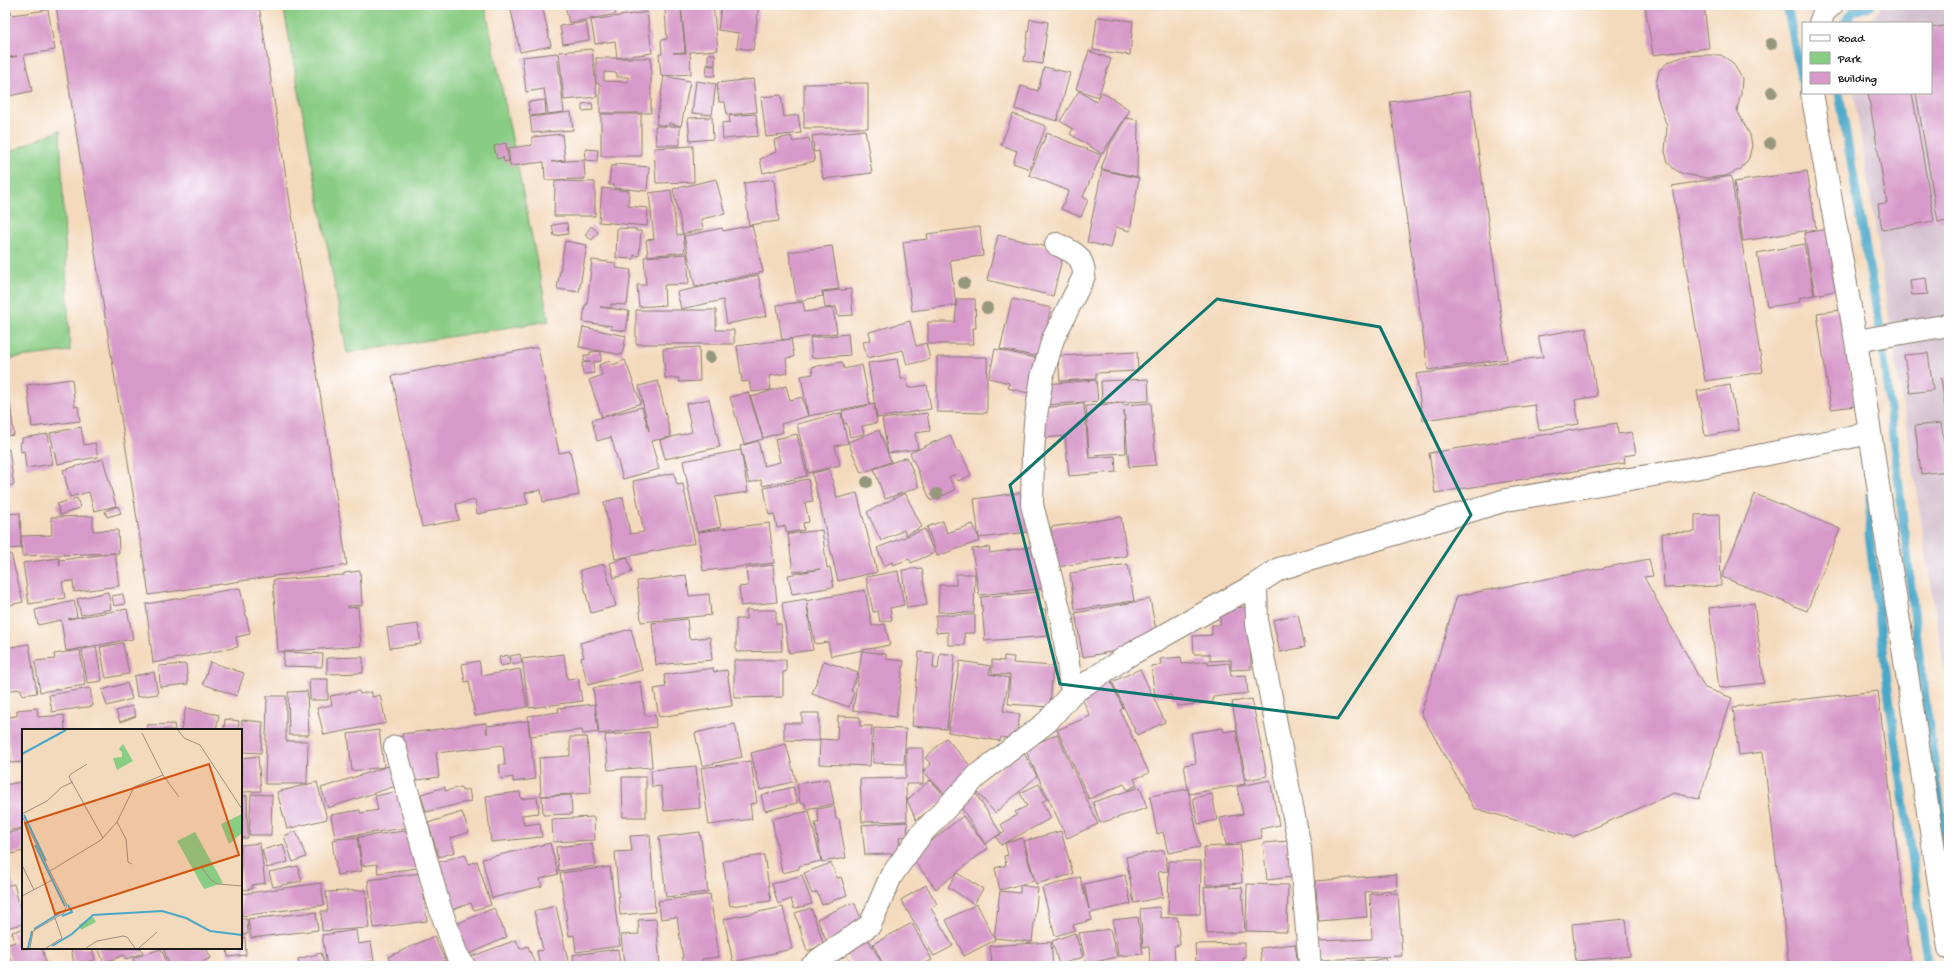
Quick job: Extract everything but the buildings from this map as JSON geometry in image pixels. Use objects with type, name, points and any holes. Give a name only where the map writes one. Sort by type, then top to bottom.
[{"type":"street","points":[[1820,22],[1824,12],[1832,5]]},
{"type":"street","points":[[1812,94],[1856,341],[1949,948]]},
{"type":"street","points":[[1056,244],[1078,256],[1084,266],[1084,276],[1054,340],[1042,377],[1035,422],[1032,505],[1062,620],[1072,693]]},
{"type":"street","points":[[1856,341],[1949,325]]},
{"type":"street","points":[[812,966],[821,958],[870,925],[891,876],[922,833],[980,773],[1047,722],[1072,693],[1126,657],[1256,584],[1279,569],[1506,500],[1724,463],[1870,432]]},
{"type":"street","points":[[1256,584],[1257,625],[1300,848],[1310,966]]},
{"type":"street","points":[[395,746],[438,902],[456,953],[464,966]]},
{"type":"highlighted area","points":[[1217,299],[1380,327],[1471,515],[1338,718],[1060,684],[1010,485]]},
{"type":"shaded area","points":[[1898,5],[1949,5],[1949,699],[1854,94],[1932,94],[1932,22],[1870,22],[1881,7]]},
{"type":"green space","points":[[283,5],[485,5],[549,321],[347,353]]},
{"type":"green space","points":[[60,130],[70,351],[5,359],[5,154]]},
{"type":"waterway","points":[[1787,5],[1802,82]]},
{"type":"waterway","points":[[1845,22],[1853,12],[1871,5]]},
{"type":"waterway","points":[[1839,94],[1881,335],[1920,663],[1949,867]]},
{"type":"waterway","points":[[1871,493],[1869,534],[1890,705],[1928,966]]}]
